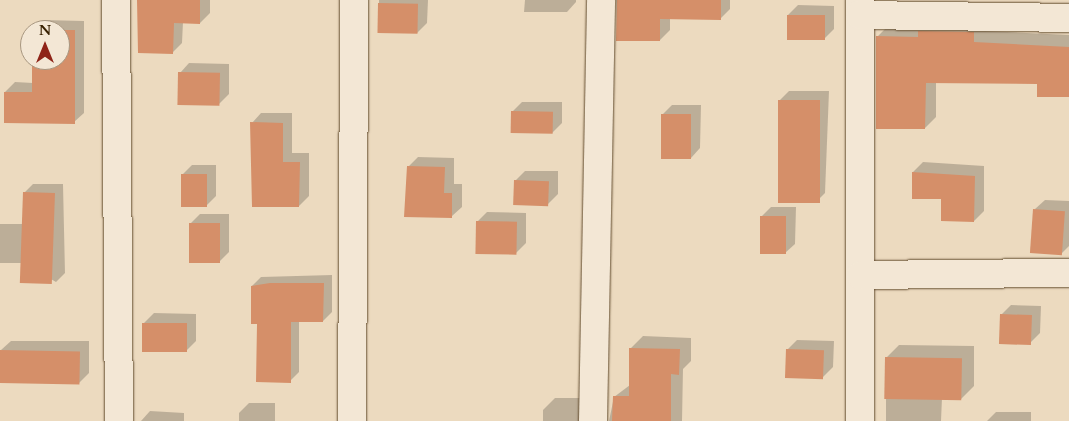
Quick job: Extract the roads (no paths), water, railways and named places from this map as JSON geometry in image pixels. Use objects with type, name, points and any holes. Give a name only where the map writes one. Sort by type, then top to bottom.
[{"type":"street","points":[[116,0],[119,421]]},
{"type":"street","points":[[352,421],[354,0]]},
{"type":"street","points":[[593,421],[601,0]]},
{"type":"street","points":[[860,421],[860,8],[1069,18]]},
{"type":"street","points":[[861,275],[1069,273]]}]
